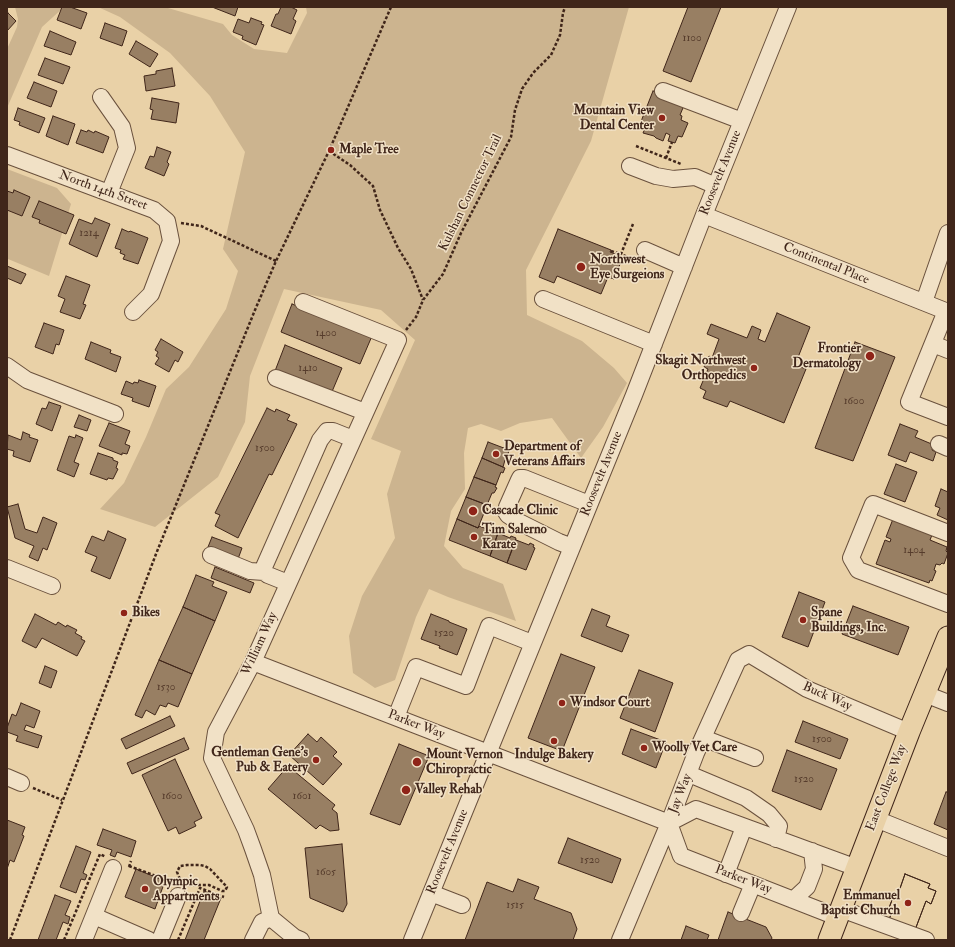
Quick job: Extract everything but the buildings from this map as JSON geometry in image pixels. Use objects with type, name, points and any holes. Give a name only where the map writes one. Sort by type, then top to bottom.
[{"type":"main road","name":"East College Way","points":[[829,940],[909,732],[948,637]]},
{"type":"street","name":"Roosevelt Avenue","points":[[412,940],[654,344],[704,215],[788,7]]},
{"type":"street","points":[[663,91],[742,121]]},
{"type":"street","points":[[101,97],[122,127],[127,148],[109,193]]},
{"type":"street","name":"North 14th Street","points":[[7,155],[154,210],[167,221]]},
{"type":"street","points":[[630,166],[656,176],[673,179],[695,178],[716,186]]},
{"type":"street","name":"Continental Place","points":[[704,215],[947,312]]},
{"type":"street","points":[[133,312],[151,294],[171,241],[167,221]]},
{"type":"street","points":[[924,302],[941,275],[948,234]]},
{"type":"street","points":[[645,250],[684,267]]},
{"type":"street","points":[[543,299],[654,344]]},
{"type":"street","points":[[303,302],[398,340]]},
{"type":"street","points":[[947,312],[910,402],[948,416]]},
{"type":"street","name":"William Way","points":[[271,918],[262,875],[246,830],[212,758],[216,732],[253,662],[398,340]]},
{"type":"street","points":[[933,344],[948,350]]},
{"type":"street","points":[[7,366],[27,380],[115,414]]},
{"type":"street","points":[[276,378],[366,412]]},
{"type":"street","points":[[264,572],[264,566],[269,553],[323,435],[327,431],[333,431],[353,439]]},
{"type":"street","points":[[572,547],[517,521],[508,515],[506,512],[507,507],[520,478],[524,478],[589,504]]},
{"type":"street","points":[[948,533],[873,504],[851,558],[858,570],[948,604]]},
{"type":"street","points":[[210,555],[250,571],[264,572],[288,583]]},
{"type":"street","points":[[7,568],[52,586]]},
{"type":"street","points":[[396,717],[416,667],[466,686],[489,626],[532,643]]},
{"type":"street","name":"Buck Way","points":[[749,654],[807,689],[909,732]]},
{"type":"street","name":"Jay Way","points":[[620,940],[703,738],[738,660],[749,654]]},
{"type":"street","name":"Parker Way","points":[[253,662],[669,823],[681,856],[793,900],[926,940]]},
{"type":"street","points":[[925,694],[948,703]]},
{"type":"street","points":[[703,738],[755,758]]},
{"type":"street","points":[[689,774],[746,798],[769,814],[779,826],[776,839]]},
{"type":"street","points":[[669,823],[696,809],[857,868]]},
{"type":"street","points":[[876,819],[948,848]]},
{"type":"street","points":[[726,874],[744,827]]},
{"type":"street","points":[[793,900],[807,887],[814,869],[812,852]]},
{"type":"street","points":[[84,940],[113,868]]},
{"type":"street","points":[[741,913],[753,884]]},
{"type":"street","points":[[160,940],[180,889]]},
{"type":"street","points":[[431,893],[462,905]]},
{"type":"street","points":[[94,916],[149,940]]},
{"type":"street","points":[[253,940],[262,922],[271,918],[294,937],[301,940]]},
{"type":"path","points":[[10,940],[156,554],[255,310],[276,261],[329,151],[391,7]]},
{"type":"path","name":"Kulshan Connector Trail","points":[[398,340],[416,317],[423,300],[443,274],[461,233],[511,136],[515,110],[522,89],[533,73],[551,54],[560,35],[565,7]]},
{"type":"path","points":[[666,158],[672,142]]},
{"type":"path","points":[[636,146],[684,164]]},
{"type":"path","points":[[329,151],[350,165],[373,186],[380,210],[410,269],[423,300]]},
{"type":"path","points":[[167,221],[201,226],[276,261]]},
{"type":"path","points":[[611,251],[621,254]]},
{"type":"path","points":[[14,780],[62,800]]},
{"type":"path","points":[[129,866],[172,882],[180,889],[211,885],[225,891],[227,886],[205,866],[187,865],[180,866],[177,872],[184,883],[180,889]]},
{"type":"path","points":[[178,940],[200,888],[224,897]]},
{"type":"shaded area","points":[[15,7],[64,7],[42,27],[7,108],[7,49],[17,27],[18,19]]},
{"type":"shaded area","points":[[98,7],[168,8],[223,24],[232,35],[254,49],[287,53],[307,13],[306,7],[629,7],[591,141],[526,270],[527,315],[582,341],[614,368],[627,383],[603,427],[581,458],[552,418],[520,423],[501,431],[481,424],[468,428],[464,453],[465,489],[451,511],[444,546],[463,568],[503,584],[516,621],[429,589],[416,617],[395,680],[375,688],[353,673],[349,636],[362,596],[395,538],[387,494],[401,451],[371,439],[415,340],[381,310],[284,289],[250,376],[245,422],[218,477],[155,527],[100,509],[124,483],[146,437],[166,389],[189,367],[226,309],[238,271],[223,249],[245,152],[210,96],[170,53],[120,17]]},
{"type":"shaded area","points":[[7,169],[57,188],[71,204],[49,276],[8,259],[7,257]]},
{"type":"place","name":"Mountain View Dental Center","points":[[662,118]]},
{"type":"place","name":"Maple Tree","points":[[331,150]]},
{"type":"place","name":"Northwest Eye Surgeions","points":[[581,267]]},
{"type":"place","name":"Frontier Dermatology","points":[[870,356]]},
{"type":"place","name":"Skagit Northwest Orthopedics","points":[[754,368]]},
{"type":"place","name":"Department of Veterans Affairs","points":[[496,454]]},
{"type":"place","name":"Cascade Clinic","points":[[473,511]]},
{"type":"place","name":"Tim Salerno Karate","points":[[474,537]]},
{"type":"place","name":"Bikes","points":[[124,613]]},
{"type":"place","name":"Spane Buildings, Inc.","points":[[803,620]]},
{"type":"place","name":"Windsor Court","points":[[562,703]]},
{"type":"place","name":"Indulge Bakery","points":[[554,741]]},
{"type":"place","name":"Woolly Vet Care","points":[[644,748]]},
{"type":"place","name":"Gentleman Gene's Pub & Eatery","points":[[316,760]]},
{"type":"place","name":"Mount Vernon Chiropractic","points":[[417,762]]},
{"type":"place","name":"Valley Rehab","points":[[406,790]]},
{"type":"place","name":"Olympic Appartments","points":[[145,889]]},
{"type":"place","name":"Emmanuel Baptist Church","points":[[908,903]]}]
